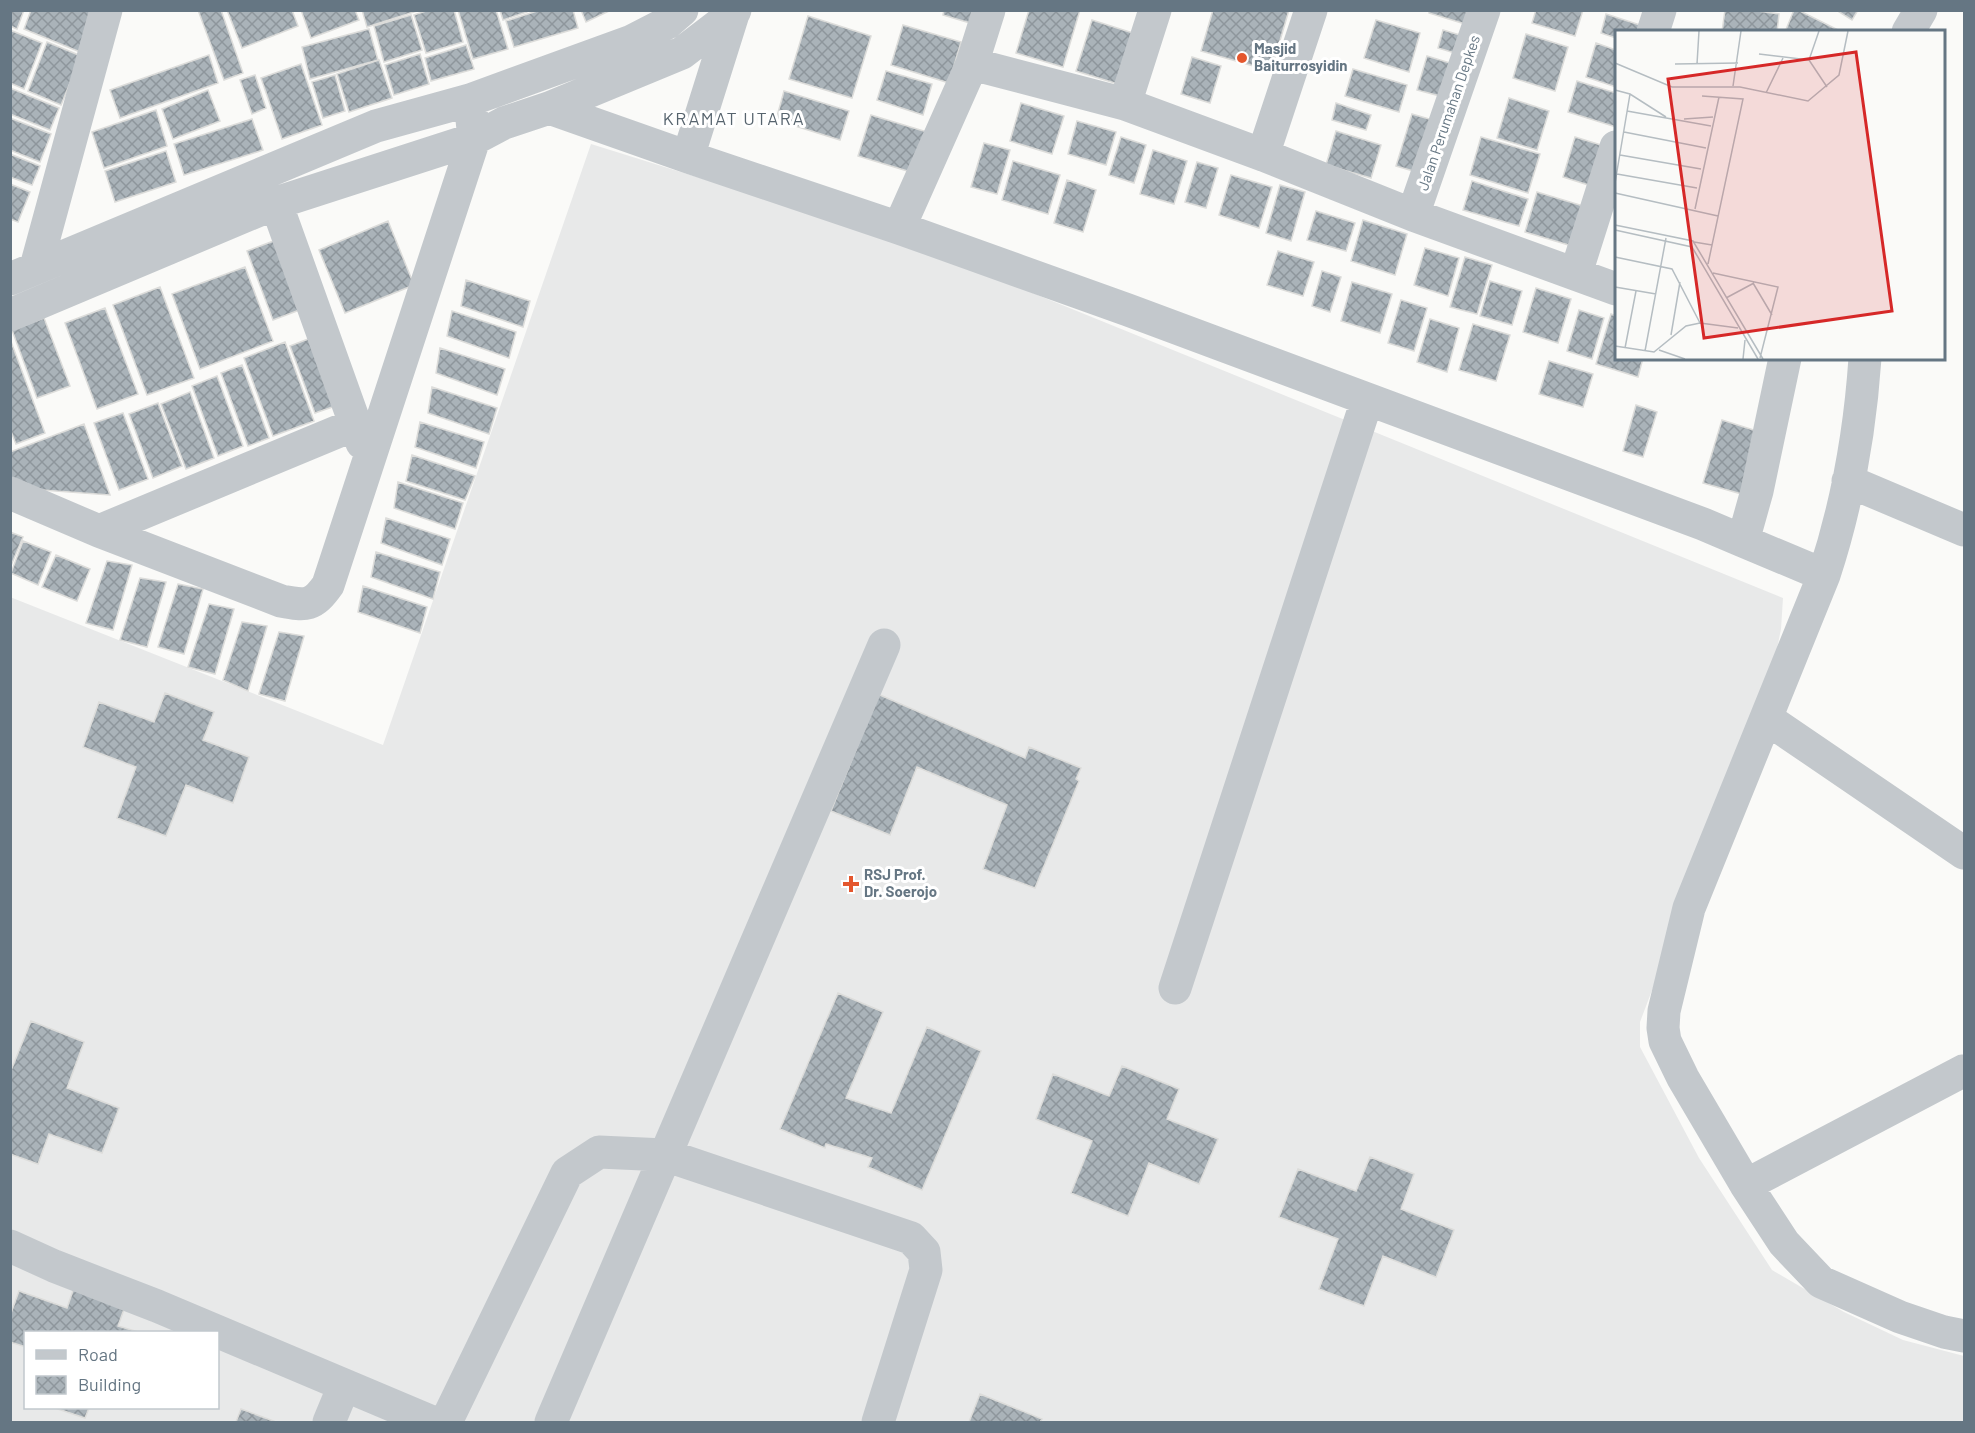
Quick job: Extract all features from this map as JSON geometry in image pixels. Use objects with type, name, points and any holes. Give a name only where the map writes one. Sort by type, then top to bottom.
[{"type":"street","points":[[23,273],[106,10]]},
{"type":"street","points":[[23,273],[376,126],[470,100],[632,41],[667,23],[682,10]]},
{"type":"street","points":[[899,228],[972,64],[989,10]]},
{"type":"street","points":[[1125,104],[1155,10]]},
{"type":"street","points":[[1263,155],[1311,10]]},
{"type":"street","name":"Jalan Perumahan Depkes","points":[[1413,215],[1484,10]]},
{"type":"street","points":[[1654,30],[1661,10]]},
{"type":"street","points":[[1661,10],[1661,30]]},
{"type":"street","points":[[1909,30],[1921,10]]},
{"type":"street","points":[[10,315],[276,202],[474,139],[504,123],[549,108],[682,53],[734,12]]},
{"type":"street","points":[[688,157],[734,12]]},
{"type":"street","points":[[972,64],[1125,104],[1263,155],[1413,215],[1615,288]]},
{"type":"street","points":[[10,493],[99,531],[281,601],[304,605],[317,600],[328,585],[474,139],[470,100]]},
{"type":"street","points":[[549,108],[899,228],[1117,306],[1703,524],[1824,575]]},
{"type":"street","points":[[1576,273],[1615,153]]},
{"type":"street","points":[[276,202],[368,462]]},
{"type":"street","points":[[1743,541],[1757,491],[1783,360]]},
{"type":"street","points":[[1865,360],[1861,416],[1839,529],[1824,575],[1689,909],[1664,1011],[1663,1028],[1665,1041],[1683,1078],[1746,1185],[1784,1243],[1821,1282],[1900,1317],[1965,1336]]},
{"type":"street","points":[[1175,988],[1367,400]]},
{"type":"street","points":[[99,531],[356,424]]},
{"type":"street","points":[[1848,481],[1965,530]]},
{"type":"street","points":[[551,1422],[884,645]]},
{"type":"street","points":[[1766,718],[1965,853]]},
{"type":"street","points":[[1746,1185],[1964,1069]]},
{"type":"street","points":[[446,1422],[567,1173],[600,1152],[665,1155],[910,1238],[924,1252],[926,1270],[878,1422]]},
{"type":"street","points":[[10,1246],[215,1331]]},
{"type":"street","points":[[219,1333],[432,1422]]},
{"type":"street","points":[[329,1422],[344,1386]]},
{"type":"shaded area","name":"RSJ Prof. Dr. Soerojo","points":[[591,144],[912,244],[1783,598],[1781,629],[1772,673],[1640,1022],[1640,1047],[1699,1158],[1772,1270],[1844,1312],[1903,1340],[1964,1356],[1964,1422],[11,1422],[10,597],[383,745]]},
{"type":"building","points":[[10,10],[24,10],[17,29],[10,26]]},
{"type":"building","points":[[31,10],[97,10],[80,52],[24,29]]},
{"type":"building","points":[[198,10],[221,10],[243,73],[224,80]]},
{"type":"building","points":[[227,10],[292,10],[298,26],[242,48]]},
{"type":"building","points":[[301,10],[355,10],[359,20],[311,38]]},
{"type":"building","points":[[362,10],[416,10],[417,11],[367,27]]},
{"type":"building","points":[[429,10],[454,10],[463,42],[426,53],[414,15]]},
{"type":"building","points":[[458,10],[496,10],[508,49],[473,59]]},
{"type":"building","points":[[500,10],[527,10],[527,12],[503,20]]},
{"type":"building","points":[[540,10],[573,10],[578,28],[514,47],[506,21]]},
{"type":"building","points":[[581,10],[611,10],[586,22]]},
{"type":"building","points":[[944,10],[974,10],[970,23],[943,15]]},
{"type":"building","points":[[1029,10],[1080,10],[1063,67],[1016,53]]},
{"type":"building","points":[[1213,10],[1289,10],[1271,71],[1201,51]]},
{"type":"building","points":[[1429,10],[1469,10],[1465,24],[1429,13]]},
{"type":"building","points":[[1536,10],[1583,10],[1575,36],[1532,23]]},
{"type":"building","points":[[1725,10],[1751,10],[1779,14],[1777,30],[1722,30]]},
{"type":"building","points":[[1794,10],[1798,10],[1838,30],[1786,30]]},
{"type":"building","points":[[1836,10],[1858,10],[1852,20]]},
{"type":"building","points":[[1606,14],[1643,26],[1642,30],[1615,30],[1615,38],[1601,33]]},
{"type":"building","points":[[411,15],[422,50],[384,62],[374,26]]},
{"type":"building","points":[[808,16],[871,36],[852,98],[789,79]]},
{"type":"building","points":[[1092,20],[1136,34],[1121,85],[1076,71]]},
{"type":"building","points":[[1376,20],[1420,33],[1409,72],[1364,58]]},
{"type":"building","points":[[903,25],[961,42],[949,83],[891,65]]},
{"type":"building","points":[[369,29],[378,60],[310,79],[302,47]]},
{"type":"building","points":[[10,30],[42,43],[24,89],[10,83]]},
{"type":"building","points":[[1443,30],[1470,38],[1465,56],[1438,48]]},
{"type":"building","points":[[1526,34],[1568,47],[1555,91],[1513,78]]},
{"type":"building","points":[[47,42],[81,56],[61,105],[28,91]]},
{"type":"building","points":[[1596,43],[1615,50],[1615,87],[1586,77]]},
{"type":"building","points":[[466,45],[474,69],[431,81],[425,58]]},
{"type":"building","points":[[420,54],[429,84],[394,95],[385,65]]},
{"type":"building","points":[[209,55],[218,83],[120,118],[110,90]]},
{"type":"building","points":[[1427,56],[1450,63],[1440,96],[1417,90]]},
{"type":"building","points":[[1192,57],[1221,66],[1210,103],[1181,94]]},
{"type":"building","points":[[379,60],[392,98],[349,112],[337,74]]},
{"type":"building","points":[[301,64],[322,125],[282,139],[261,78]]},
{"type":"building","points":[[1353,69],[1407,85],[1399,112],[1345,96]]},
{"type":"building","points":[[886,71],[932,84],[923,115],[877,100]]},
{"type":"building","points":[[255,75],[266,108],[252,114],[240,80]]},
{"type":"building","points":[[335,75],[345,111],[323,118],[312,82]]},
{"type":"building","points":[[1577,81],[1615,93],[1615,127],[1568,112]]},
{"type":"building","points":[[10,88],[59,108],[50,130],[10,114]]},
{"type":"building","points":[[208,90],[220,121],[173,139],[162,109]]},
{"type":"building","points":[[784,91],[849,111],[840,140],[776,120]]},
{"type":"building","points":[[1509,98],[1549,111],[1537,150],[1497,138]]},
{"type":"building","points":[[1021,103],[1064,116],[1052,154],[1010,141]]},
{"type":"building","points":[[1336,103],[1371,115],[1366,130],[1332,120]]},
{"type":"building","points":[[156,110],[167,146],[104,168],[92,132]]},
{"type":"building","points":[[1412,114],[1436,121],[1420,173],[1396,166]]},
{"type":"building","points":[[871,115],[927,132],[914,173],[858,156]]},
{"type":"building","points":[[10,118],[51,134],[40,162],[10,150]]},
{"type":"building","points":[[252,119],[263,150],[184,175],[174,144]]},
{"type":"building","points":[[1077,121],[1116,132],[1106,165],[1068,154]]},
{"type":"building","points":[[1336,131],[1381,145],[1371,178],[1326,165]]},
{"type":"building","points":[[1121,137],[1146,145],[1134,183],[1109,175]]},
{"type":"building","points":[[1481,137],[1540,154],[1528,193],[1470,175]]},
{"type":"building","points":[[1575,137],[1614,149],[1601,189],[1563,177]]},
{"type":"building","points":[[984,143],[1010,150],[997,194],[971,187]]},
{"type":"building","points":[[1153,150],[1187,161],[1174,204],[1140,194]]},
{"type":"building","points":[[166,151],[176,182],[115,202],[105,171]]},
{"type":"building","points":[[10,154],[40,166],[32,185],[10,177]]},
{"type":"building","points":[[1013,161],[1060,175],[1048,214],[1002,200]]},
{"type":"building","points":[[1197,162],[1218,168],[1206,208],[1185,202]]},
{"type":"building","points":[[1231,175],[1272,187],[1259,228],[1219,215]]},
{"type":"building","points":[[1067,180],[1096,190],[1083,232],[1054,223]]},
{"type":"building","points":[[1472,181],[1528,199],[1519,226],[1463,210]]},
{"type":"building","points":[[10,184],[30,192],[18,222],[10,219]]},
{"type":"building","points":[[1280,185],[1305,192],[1291,241],[1266,233]]},
{"type":"building","points":[[1537,192],[1593,209],[1582,249],[1525,232]]},
{"type":"building","points":[[1316,211],[1355,223],[1346,251],[1307,240]]},
{"type":"building","points":[[1363,220],[1407,234],[1395,275],[1351,261]]},
{"type":"building","points":[[388,221],[414,285],[345,313],[319,250]]},
{"type":"building","points":[[284,237],[310,306],[273,320],[247,251]]},
{"type":"building","points":[[1425,248],[1459,258],[1448,296],[1414,285]]},
{"type":"building","points":[[1278,251],[1314,262],[1303,296],[1267,285]]},
{"type":"building","points":[[1465,257],[1492,265],[1477,314],[1450,307]]},
{"type":"building","points":[[245,267],[273,341],[200,369],[172,294]]},
{"type":"building","points":[[1322,271],[1341,277],[1330,312],[1312,306]]},
{"type":"building","points":[[466,280],[530,301],[523,327],[461,306]]},
{"type":"building","points":[[1490,281],[1522,291],[1512,325],[1480,316]]},
{"type":"building","points":[[1352,282],[1392,294],[1380,333],[1341,321]]},
{"type":"building","points":[[160,287],[194,378],[147,395],[113,305]]},
{"type":"building","points":[[1536,288],[1571,299],[1558,343],[1523,332]]},
{"type":"building","points":[[1401,300],[1427,308],[1414,351],[1388,343]]},
{"type":"building","points":[[105,308],[138,394],[97,409],[65,323]]},
{"type":"building","points":[[1579,310],[1604,318],[1592,359],[1567,351]]},
{"type":"building","points":[[452,311],[516,332],[509,358],[447,336]]},
{"type":"building","points":[[1611,314],[1615,316],[1615,360],[1642,360],[1638,377],[1596,364]]},
{"type":"building","points":[[44,318],[70,386],[37,398],[12,330]]},
{"type":"building","points":[[1430,319],[1459,328],[1447,372],[1417,362]]},
{"type":"building","points":[[1473,324],[1510,335],[1496,381],[1459,370]]},
{"type":"building","points":[[316,336],[341,404],[315,413],[290,346]]},
{"type":"building","points":[[10,339],[45,433],[16,444],[10,429]]},
{"type":"building","points":[[285,342],[314,421],[273,436],[244,358]]},
{"type":"building","points":[[440,348],[505,369],[497,395],[436,373]]},
{"type":"building","points":[[1549,361],[1593,374],[1583,407],[1539,394]]},
{"type":"building","points":[[242,365],[269,438],[248,446],[221,373]]},
{"type":"building","points":[[217,376],[243,446],[218,456],[192,386]]},
{"type":"building","points":[[432,387],[497,408],[489,434],[428,413]]},
{"type":"building","points":[[190,392],[214,458],[186,469],[161,404]]},
{"type":"building","points":[[158,403],[182,466],[153,478],[129,414]]},
{"type":"building","points":[[1636,405],[1657,412],[1643,457],[1623,451]]},
{"type":"building","points":[[123,413],[148,479],[119,490],[94,423]]},
{"type":"building","points":[[1722,420],[1763,433],[1745,495],[1703,483]]},
{"type":"building","points":[[420,422],[484,442],[476,468],[415,447]]},
{"type":"building","points":[[84,424],[110,495],[15,488],[10,477],[10,452]]},
{"type":"building","points":[[412,455],[475,476],[465,500],[406,481]]},
{"type":"building","points":[[398,482],[463,503],[455,529],[394,508]]},
{"type":"building","points":[[386,518],[450,539],[442,565],[381,543]]},
{"type":"building","points":[[10,532],[23,537],[10,568]]},
{"type":"building","points":[[23,541],[51,552],[38,585],[11,573]]},
{"type":"building","points":[[376,552],[440,572],[433,599],[371,577]]},
{"type":"building","points":[[56,555],[90,569],[77,601],[42,587]]},
{"type":"building","points":[[107,561],[132,565],[113,630],[86,623]]},
{"type":"building","points":[[140,578],[166,582],[147,647],[120,640]]},
{"type":"building","points":[[178,584],[203,589],[184,654],[158,647]]},
{"type":"building","points":[[363,586],[427,607],[420,633],[358,612]]},
{"type":"building","points":[[209,604],[234,609],[215,674],[188,667]]},
{"type":"building","points":[[242,622],[267,626],[248,691],[223,680]]},
{"type":"building","points":[[279,632],[304,636],[285,701],[259,694]]},
{"type":"building","points":[[873,692],[1025,758],[1029,747],[1081,768],[1076,779],[1079,781],[1035,888],[983,869],[1007,805],[917,767],[890,835],[831,811],[859,742]]},
{"type":"building","points":[[165,693],[214,712],[203,740],[249,757],[233,803],[186,785],[166,836],[117,818],[136,767],[83,747],[99,702],[154,722]]},
{"type":"building","points":[[838,993],[883,1012],[846,1098],[891,1113],[927,1027],[981,1051],[922,1190],[868,1167],[872,1158],[826,1144],[825,1148],[780,1129]]},
{"type":"building","points":[[31,1021],[84,1042],[67,1088],[119,1108],[102,1153],[49,1134],[38,1164],[10,1154],[10,1067],[12,1068]]},
{"type":"building","points":[[1122,1066],[1179,1089],[1167,1119],[1218,1139],[1199,1184],[1149,1163],[1128,1216],[1071,1193],[1092,1141],[1036,1119],[1053,1074],[1109,1096]]},
{"type":"building","points":[[1370,1157],[1414,1174],[1401,1209],[1454,1230],[1436,1277],[1383,1256],[1364,1306],[1319,1289],[1338,1239],[1279,1217],[1298,1169],[1356,1191]]},
{"type":"building","points":[[77,1279],[128,1298],[118,1326],[135,1331],[24,1331],[24,1346],[10,1342],[10,1316],[19,1291],[67,1308]]},
{"type":"building","points":[[980,1394],[1042,1419],[1040,1422],[969,1422]]},
{"type":"building","points":[[58,1409],[89,1409],[85,1418]]},
{"type":"building","points":[[241,1409],[276,1422],[236,1422]]},
{"type":"place","name":"Masjid Baiturrosyidin","points":[[1242,58]]},
{"type":"place","name":"RSJ Prof. Dr. Soerojo","points":[[851,884]]},
{"type":"district","name":"KRAMAT UTARA","points":[[734,119]]}]
